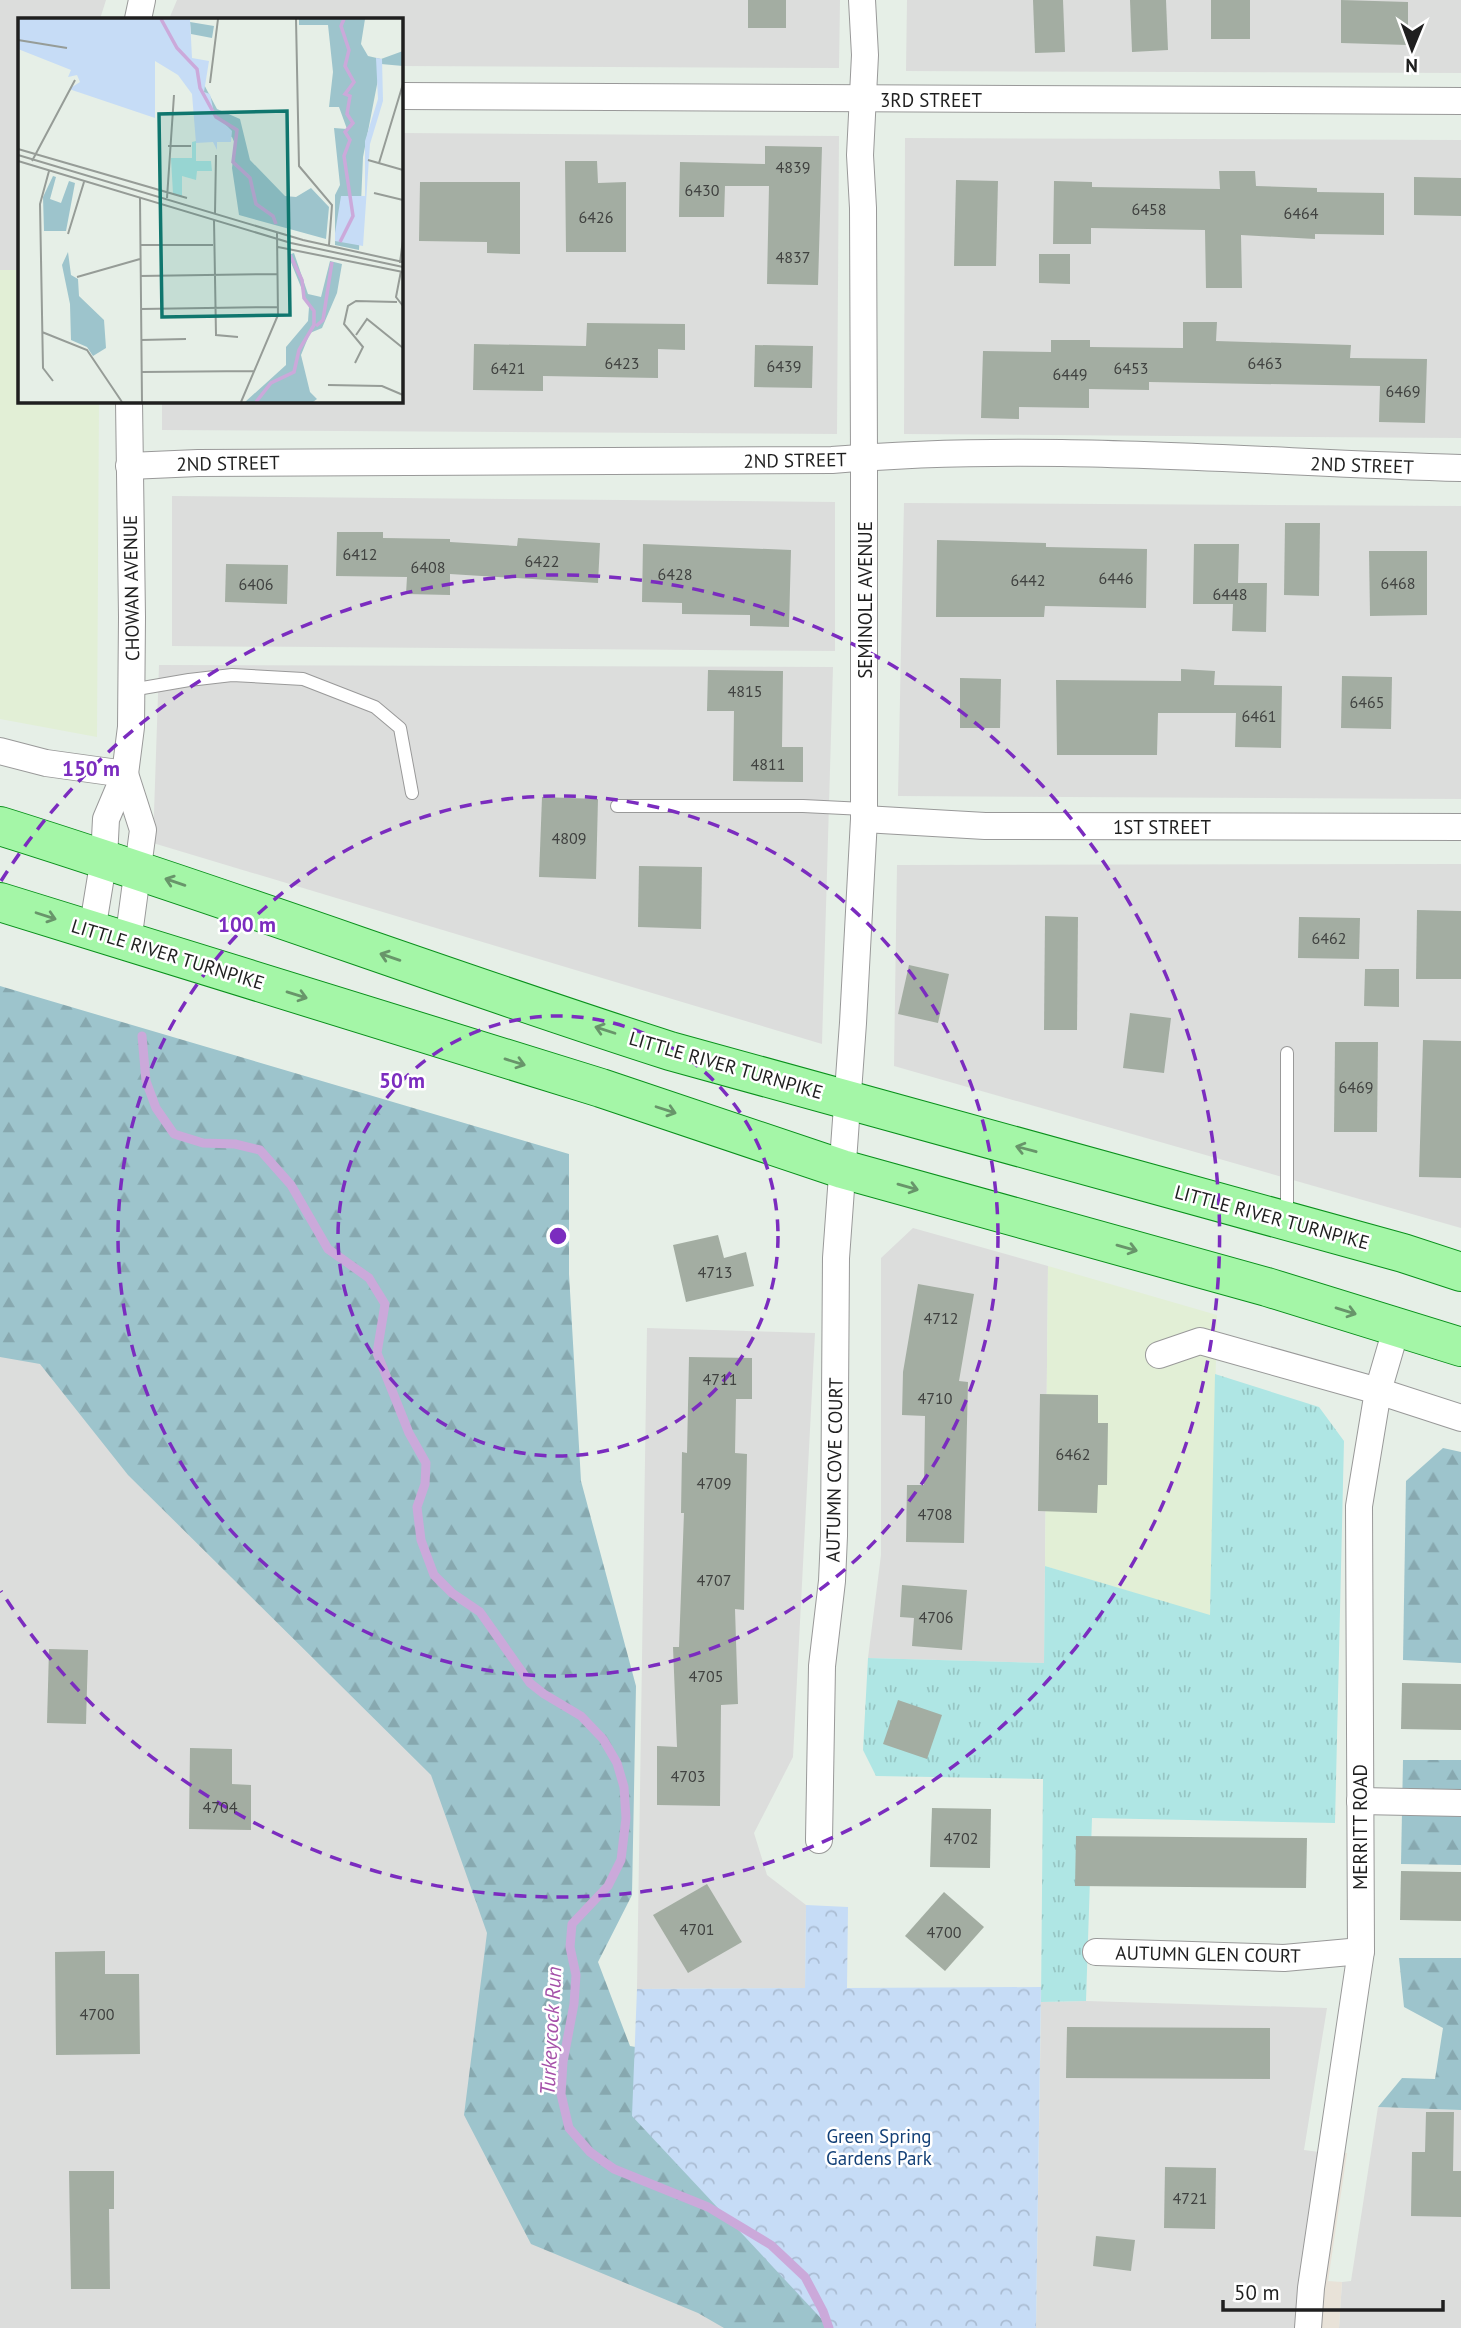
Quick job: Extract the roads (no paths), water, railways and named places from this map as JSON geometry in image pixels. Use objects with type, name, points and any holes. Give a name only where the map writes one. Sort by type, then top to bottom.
[{"type":"main road","name":"LITTLE RIVER TURNPIKE","points":[[0,826],[121,864],[551,1013],[670,1051],[1460,1271]]},
{"type":"main road","name":"LITTLE RIVER TURNPIKE","points":[[0,902],[601,1088],[842,1169],[1266,1287],[1461,1347]]},
{"type":"street","points":[[138,18],[142,0]]},
{"type":"street","name":"SEMINOLE AVENUE","points":[[848,1100],[864,814],[863,208],[860,155],[864,55],[862,0]]},
{"type":"street","name":"3RD STREET","points":[[402,96],[1461,101]]},
{"type":"street","name":"CHOWAN AVENUE","points":[[128,942],[121,864],[106,819],[125,774],[131,727],[129,402]]},
{"type":"street","name":"2ND STREET","points":[[129,466],[198,463],[832,460],[916,454],[1065,454],[1461,468]]},
{"type":"street","points":[[0,751],[46,763],[125,774]]},
{"type":"street","name":"CHOWAN AVENUE","points":[[92,931],[121,864],[143,830],[125,774]]},
{"type":"street","name":"1ST STREET","points":[[864,814],[985,827],[1461,827]]},
{"type":"street","name":"AUTUMN COVE COURT","points":[[819,1840],[821,1666],[834,1547],[835,1258],[848,1100]]},
{"type":"street","name":"MERRITT ROAD","points":[[1307,2328],[1361,1951],[1359,1506],[1378,1391],[1397,1326]]},
{"type":"street","points":[[1159,1355],[1200,1341],[1378,1391],[1461,1418]]},
{"type":"street","points":[[1360,1801],[1461,1802]]},
{"type":"street","name":"AUTUMN GLEN COURT","points":[[1096,1952],[1284,1958],[1361,1951]]},
{"type":"lane","points":[[131,690],[232,675],[303,679],[375,707],[400,728],[412,793]]},
{"type":"lane","points":[[617,806],[803,806],[864,814]]},
{"type":"lane","points":[[1287,1053],[1287,1221]]},
{"type":"waterway","name":"Turkeycock Run","points":[[142,1036],[146,1081],[156,1108],[174,1134],[203,1143],[235,1144],[260,1150],[291,1185],[328,1249],[369,1278],[385,1304],[377,1353],[409,1433],[426,1463],[425,1484],[417,1507],[421,1540],[434,1575],[452,1593],[480,1612],[530,1683],[581,1716],[603,1739],[617,1763],[624,1787],[626,1818],[621,1860],[608,1886],[572,1924],[570,1947],[576,1975],[561,2094],[569,2128],[590,2152],[614,2169],[708,2207],[771,2245],[805,2277],[829,2328]]},
{"type":"park label","name":"Green Spring Gardens Park","points":[[879,2147]]}]
